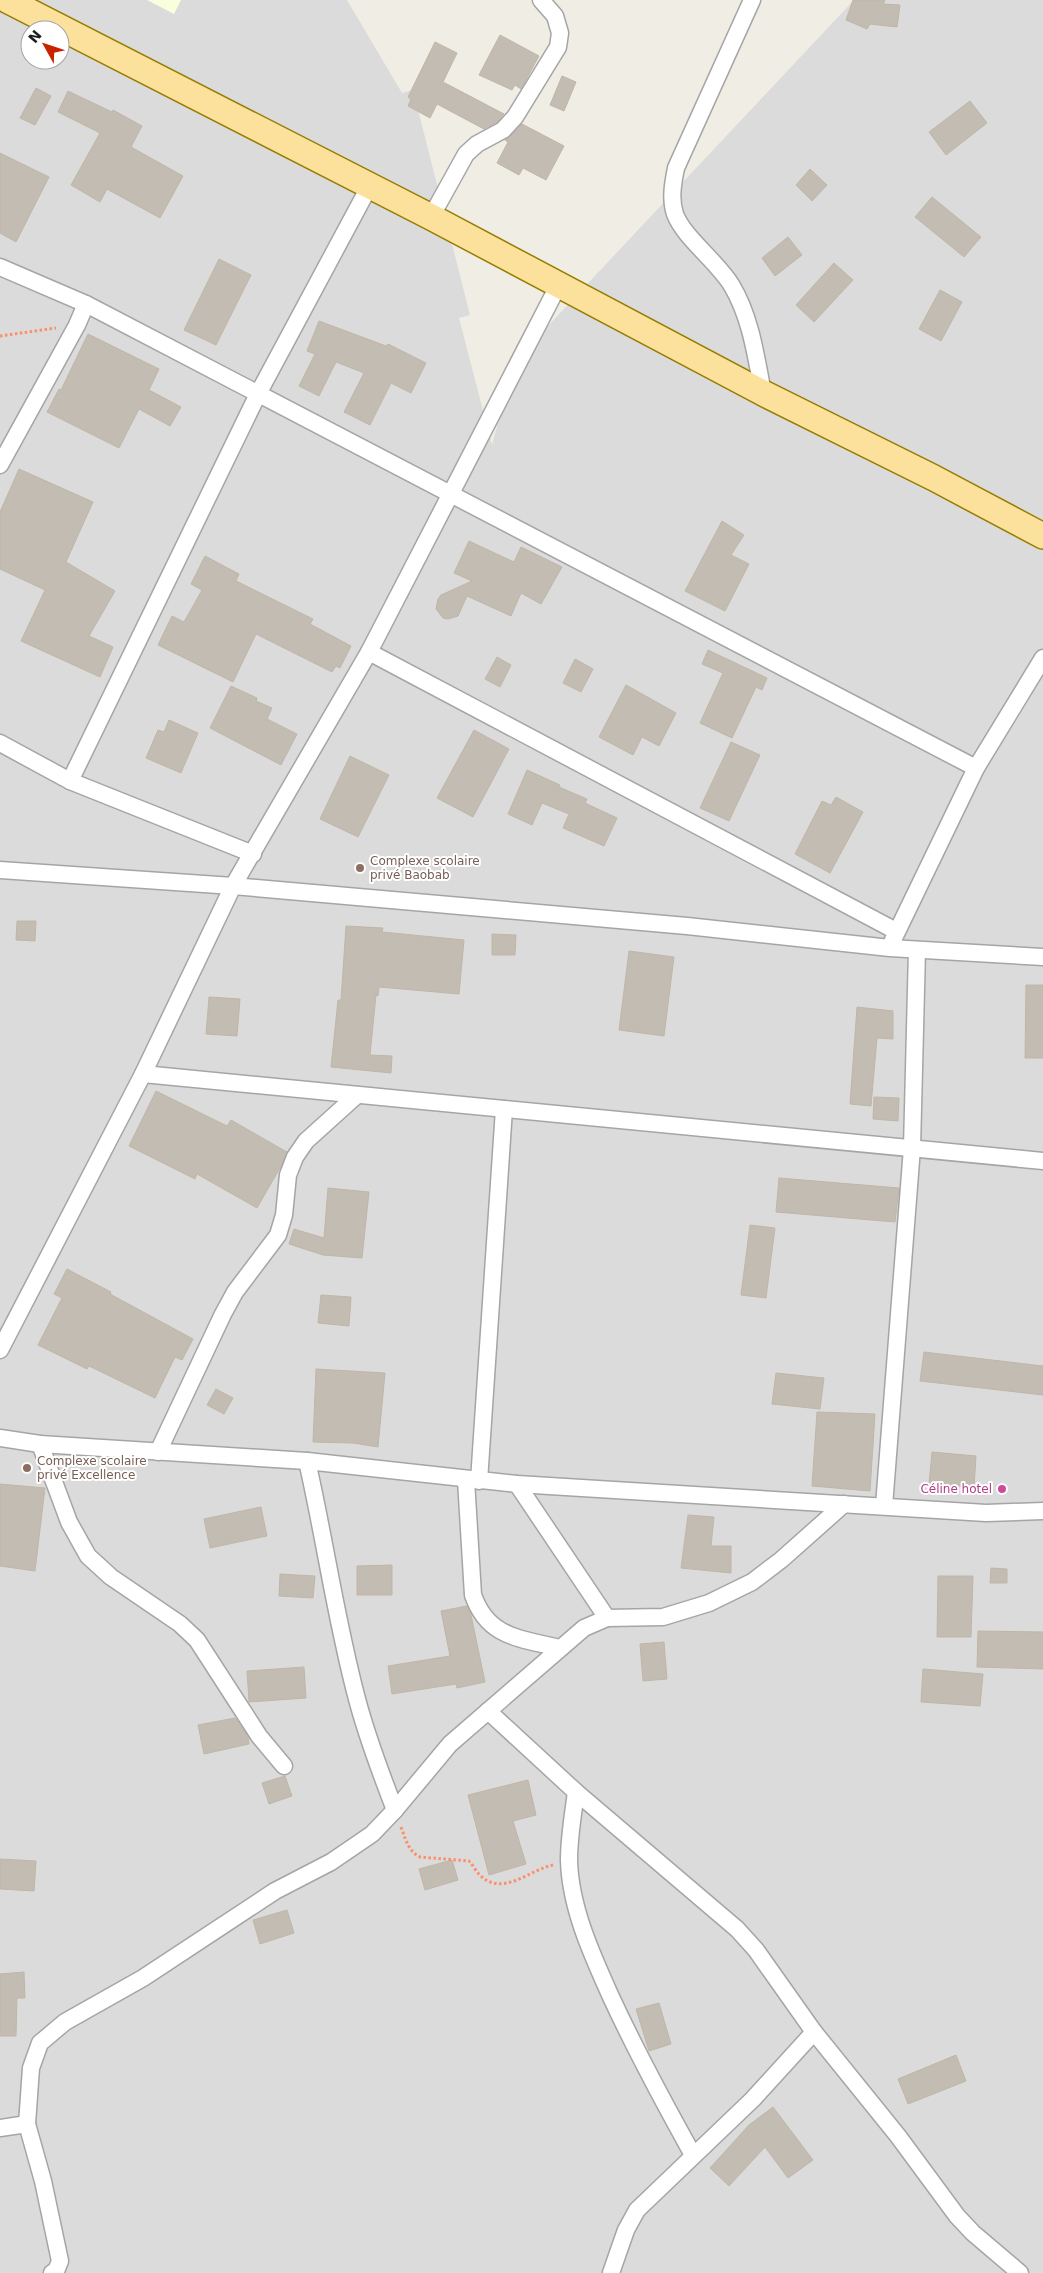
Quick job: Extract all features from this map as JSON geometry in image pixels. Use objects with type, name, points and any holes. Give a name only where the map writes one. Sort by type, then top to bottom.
[{"type":"main road","points":[[7,0],[430,217],[763,393],[934,478],[1043,536]]},
{"type":"street","points":[[0,14],[7,0]]},
{"type":"street","points":[[430,217],[466,154],[477,144],[503,130],[515,117],[558,47],[560,33],[555,16],[541,0]]},
{"type":"street","points":[[752,0],[676,168],[672,187],[675,214],[685,230],[716,263],[732,286],[747,318],[763,393]]},
{"type":"street","points":[[70,781],[258,394],[369,187]]},
{"type":"street","points":[[0,267],[86,304],[976,768]]},
{"type":"street","points":[[0,1350],[143,1074],[233,886],[370,652],[558,286]]},
{"type":"street","points":[[0,464],[77,325],[86,304]]},
{"type":"street","points":[[370,652],[896,931]]},
{"type":"street","points":[[890,948],[896,931],[976,768],[1043,658]]},
{"type":"street","points":[[0,743],[70,781],[253,854]]},
{"type":"street","points":[[0,870],[233,886],[667,924],[890,948],[1043,957]]},
{"type":"street","points":[[884,1506],[912,1148],[916,950]]},
{"type":"street","points":[[143,1074],[1043,1161]]},
{"type":"street","points":[[158,1452],[235,1292],[278,1235],[284,1215],[288,1175],[295,1157],[306,1141],[357,1095]]},
{"type":"street","points":[[504,1109],[472,1480],[473,1595],[478,1611],[492,1627],[509,1635],[559,1648]]},
{"type":"street","points":[[0,1438],[40,1444],[307,1462],[517,1484],[986,1513],[1043,1511]]},
{"type":"street","points":[[40,1444],[68,1522],[88,1556],[111,1578],[180,1624],[197,1640],[258,1736],[284,1766]]},
{"type":"street","points":[[307,1462],[357,1700],[395,1810]]},
{"type":"street","points":[[517,1484],[606,1618]]},
{"type":"street","points":[[52,2273],[56,2271],[60,2261],[43,2181],[27,2124],[31,2068],[40,2043],[66,2022],[143,1978],[275,1891],[331,1862],[372,1834],[395,1810],[450,1744],[584,1628],[606,1618],[663,1617],[718,1599],[752,1582],[781,1560],[844,1504]]},
{"type":"street","points":[[488,1712],[576,1792],[736,1929],[756,1950],[814,2032],[898,2136],[957,2216],[973,2233],[1020,2273]]},
{"type":"street","points":[[576,1792],[571,1826],[569,1862],[578,1912],[595,1963],[649,2075],[693,2156]]},
{"type":"street","points":[[611,2273],[626,2230],[637,2210],[754,2099],[814,2032]]},
{"type":"street","points":[[0,2128],[27,2124]]},
{"type":"path","points":[[0,336],[77,325]]},
{"type":"path","points":[[395,1810],[413,1854],[420,1857],[469,1861],[481,1877],[494,1883],[508,1883],[549,1865],[569,1862]]},
{"type":"shaded area","points":[[0,0],[347,0],[402,93],[413,90],[470,315],[459,318],[492,445],[515,361],[854,0],[1043,0],[1043,2273],[0,2273]]},
{"type":"shaded area","points":[[147,0],[181,0],[174,14]]},
{"type":"building","points":[[853,0],[885,0],[883,4],[900,5],[897,27],[870,24],[867,29],[846,20]]},
{"type":"building","points":[[500,35],[539,56],[521,89],[515,85],[512,90],[479,75]]},
{"type":"building","points":[[435,42],[457,53],[443,82],[504,114],[497,122],[484,129],[437,104],[430,118],[408,106],[411,99],[408,97]]},
{"type":"building","points":[[562,76],[576,82],[564,111],[550,105]]},
{"type":"building","points":[[36,88],[51,96],[35,125],[20,118]]},
{"type":"building","points":[[68,91],[112,112],[113,110],[142,126],[131,147],[183,176],[160,218],[107,189],[100,202],[71,185],[100,133],[58,112]]},
{"type":"building","points":[[970,101],[987,123],[946,155],[929,132]]},
{"type":"building","points":[[522,124],[564,146],[546,180],[523,168],[519,175],[497,163],[508,142],[505,140]]},
{"type":"building","points":[[0,153],[49,177],[16,242],[0,233]]},
{"type":"building","points":[[810,169],[827,185],[812,201],[796,185]]},
{"type":"building","points":[[932,197],[981,237],[964,257],[915,217]]},
{"type":"building","points":[[788,237],[802,255],[775,276],[762,258]]},
{"type":"building","points":[[219,259],[251,275],[216,345],[184,330]]},
{"type":"building","points":[[834,263],[853,280],[814,322],[796,305]]},
{"type":"building","points":[[940,290],[962,302],[941,341],[919,329]]},
{"type":"building","points":[[319,321],[386,346],[388,344],[426,363],[411,393],[391,383],[370,425],[344,412],[364,373],[336,362],[319,396],[299,386],[315,354],[307,351]]},
{"type":"building","points":[[88,334],[159,369],[149,390],[181,407],[170,426],[139,409],[119,448],[47,412],[59,389],[61,390]]},
{"type":"building","points":[[19,469],[93,502],[66,562],[115,591],[89,636],[113,647],[100,677],[21,641],[45,590],[0,569],[0,512]]},
{"type":"building","points":[[722,521],[744,535],[731,555],[749,564],[725,611],[685,591]]},
{"type":"building","points":[[469,541],[514,562],[521,547],[562,567],[541,604],[521,593],[511,616],[467,596],[458,616],[448,619],[443,618],[436,609],[441,595],[472,581],[454,573]]},
{"type":"building","points":[[205,556],[239,574],[236,581],[313,619],[310,624],[351,646],[340,668],[336,666],[332,672],[256,634],[233,682],[158,645],[172,616],[184,622],[202,590],[191,584]]},
{"type":"building","points":[[708,650],[767,678],[762,690],[756,687],[732,738],[700,723],[723,673],[702,664]]},
{"type":"building","points":[[497,657],[511,665],[500,687],[485,679]]},
{"type":"building","points":[[575,659],[593,669],[581,692],[563,683]]},
{"type":"building","points":[[626,685],[676,713],[659,746],[642,737],[633,755],[599,737]]},
{"type":"building","points":[[231,686],[257,698],[256,701],[272,708],[267,719],[297,734],[281,765],[210,728]]},
{"type":"building","points":[[169,720],[198,733],[181,773],[146,758],[158,730],[164,732]]},
{"type":"building","points":[[474,730],[509,749],[473,817],[437,798]]},
{"type":"building","points":[[731,742],[760,755],[729,821],[700,808]]},
{"type":"building","points":[[350,756],[389,775],[358,837],[320,819]]},
{"type":"building","points":[[527,770],[587,799],[585,803],[617,818],[604,846],[563,828],[569,814],[542,803],[532,825],[508,814]]},
{"type":"building","points":[[836,797],[863,812],[830,873],[795,854],[822,801],[831,805]]},
{"type":"building","points":[[17,921],[36,921],[35,941],[16,940]]},
{"type":"building","points":[[346,926],[383,928],[382,932],[464,940],[459,994],[379,987],[378,996],[376,995],[370,1055],[392,1056],[391,1073],[331,1067],[338,1000],[341,1000]]},
{"type":"building","points":[[492,934],[516,935],[515,955],[492,955]]},
{"type":"building","points":[[629,951],[674,957],[664,1036],[619,1030]]},
{"type":"building","points":[[1026,985],[1043,985],[1043,1058],[1025,1058]]},
{"type":"building","points":[[209,997],[240,999],[237,1036],[206,1034]]},
{"type":"building","points":[[857,1007],[893,1011],[893,1039],[877,1038],[871,1106],[850,1104]]},
{"type":"building","points":[[156,1091],[227,1126],[231,1120],[287,1152],[257,1208],[197,1174],[195,1179],[129,1146]]},
{"type":"building","points":[[874,1097],[899,1098],[898,1121],[873,1119]]},
{"type":"building","points":[[779,1178],[899,1188],[895,1222],[776,1212]]},
{"type":"building","points":[[328,1188],[369,1192],[362,1258],[323,1255],[289,1244],[294,1229],[324,1238]]},
{"type":"building","points":[[750,1225],[775,1228],[766,1298],[741,1295]]},
{"type":"building","points":[[67,1269],[193,1339],[182,1360],[175,1357],[155,1398],[89,1366],[87,1369],[38,1345],[62,1298],[54,1294]]},
{"type":"building","points":[[321,1295],[351,1297],[349,1326],[318,1323]]},
{"type":"building","points":[[924,1352],[1043,1366],[1043,1395],[920,1381]]},
{"type":"building","points":[[316,1369],[385,1373],[378,1447],[353,1443],[313,1442]]},
{"type":"building","points":[[776,1373],[824,1378],[820,1409],[772,1404]]},
{"type":"building","points":[[216,1389],[233,1398],[224,1414],[207,1405]]},
{"type":"building","points":[[817,1412],[875,1414],[870,1491],[812,1486]]},
{"type":"building","points":[[932,1452],[976,1456],[974,1487],[929,1484]]},
{"type":"building","points":[[0,1484],[45,1488],[35,1571],[0,1566]]},
{"type":"building","points":[[261,1507],[267,1536],[210,1548],[204,1519]]},
{"type":"building","points":[[688,1515],[714,1517],[711,1546],[731,1546],[731,1573],[681,1568]]},
{"type":"building","points":[[392,1565],[392,1595],[357,1595],[357,1566]]},
{"type":"building","points":[[991,1568],[1007,1569],[1007,1583],[990,1583]]},
{"type":"building","points":[[280,1574],[315,1576],[313,1598],[279,1596]]},
{"type":"building","points":[[938,1576],[973,1576],[971,1637],[937,1637]]},
{"type":"building","points":[[467,1606],[471,1615],[485,1682],[457,1688],[456,1684],[392,1694],[388,1666],[450,1656],[441,1611]]},
{"type":"building","points":[[978,1631],[1043,1632],[1043,1669],[977,1667]]},
{"type":"building","points":[[664,1642],[667,1679],[643,1681],[640,1644]]},
{"type":"building","points":[[304,1667],[306,1698],[249,1702],[247,1671]]},
{"type":"building","points":[[923,1669],[983,1674],[980,1706],[921,1702]]},
{"type":"building","points":[[235,1718],[248,1737],[249,1744],[204,1754],[198,1725]]},
{"type":"building","points":[[285,1776],[292,1796],[269,1804],[262,1783]]},
{"type":"building","points":[[528,1780],[536,1815],[513,1821],[526,1864],[489,1875],[468,1795]]},
{"type":"building","points":[[0,1859],[36,1861],[34,1891],[0,1889]]},
{"type":"building","points":[[452,1860],[458,1880],[425,1890],[419,1869]]},
{"type":"building","points":[[287,1910],[294,1933],[260,1944],[253,1920]]},
{"type":"building","points":[[24,1972],[25,1998],[17,1998],[16,2036],[0,2036],[0,1974]]},
{"type":"building","points":[[659,2003],[671,2044],[649,2051],[636,2009]]},
{"type":"building","points":[[956,2055],[966,2081],[908,2104],[898,2079]]},
{"type":"building","points":[[773,2107],[813,2160],[788,2178],[765,2147],[729,2186],[710,2168],[749,2125]]},
{"type":"place","name":"Complexe scolaire privé Baobab","points":[[360,868]]},
{"type":"place","name":"Complexe scolaire privé Excellence","points":[[27,1468]]},
{"type":"place","name":"Céline hotel","points":[[1002,1489]]}]
